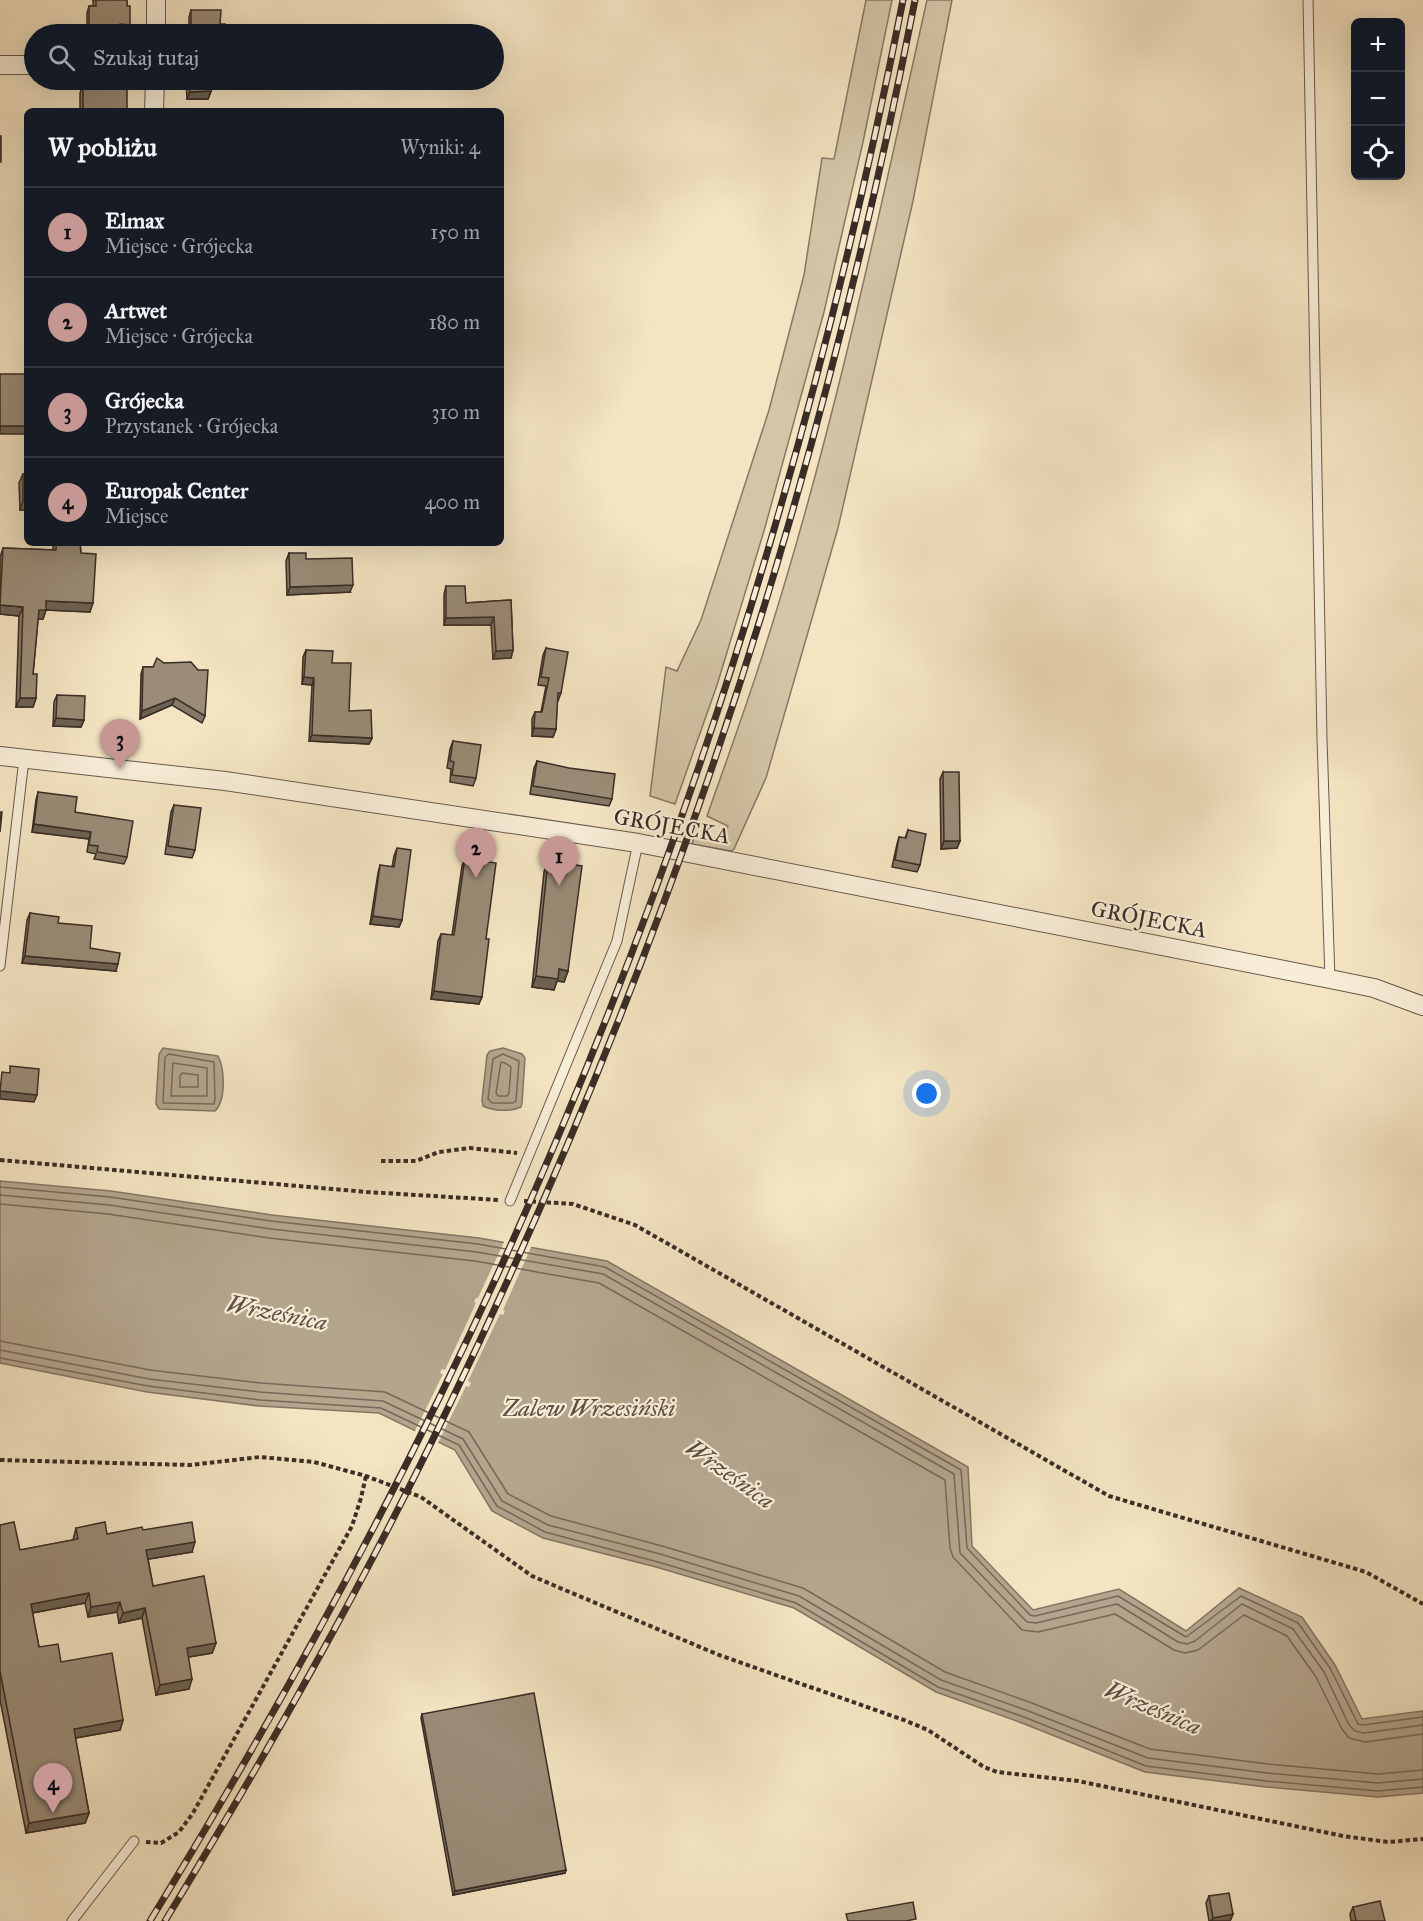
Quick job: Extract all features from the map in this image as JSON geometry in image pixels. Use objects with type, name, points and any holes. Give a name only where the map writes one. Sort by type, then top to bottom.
[{"type":"street","points":[[156,0],[156,24]]},
{"type":"street","points":[[0,65],[24,65]]},
{"type":"street","points":[[154,108],[155,90]]},
{"type":"street","name":"GRÓJECKA","points":[[0,756],[225,781],[638,843],[1374,988],[1423,1006]]},
{"type":"lane","points":[[1308,0],[1322,727],[1330,979]]},
{"type":"lane","points":[[0,966],[24,759]]},
{"type":"lane","points":[[510,1201],[617,941],[638,843]]},
{"type":"lane","points":[[72,1921],[134,1841]]},
{"type":"path","points":[[381,1161],[416,1161],[439,1152],[470,1148],[509,1151],[530,1157]]},
{"type":"path","points":[[0,1160],[367,1192],[573,1204],[635,1225],[1109,1496],[1366,1572],[1423,1605]]},
{"type":"path","points":[[0,1460],[190,1465],[260,1457],[314,1462],[366,1476],[421,1497],[532,1576],[719,1655],[928,1730],[984,1767],[997,1772],[1078,1781],[1343,1836],[1388,1842],[1423,1839]]},
{"type":"path","points":[[134,1841],[161,1843],[179,1832],[193,1813],[352,1526],[362,1498],[366,1476]]},
{"type":"shaded area","points":[[866,0],[892,0],[863,142],[824,312],[764,531],[717,685],[675,804],[650,796],[666,667],[677,671],[701,620],[769,410],[804,275],[822,158],[834,159]]},
{"type":"shaded area","points":[[927,0],[952,0],[913,201],[838,528],[766,778],[734,849],[731,851],[692,844],[694,838],[718,837],[728,826],[707,816],[759,666],[813,485],[854,324]]},
{"type":"water","points":[[163,1048],[218,1056],[222,1069],[223,1093],[215,1111],[159,1109],[156,1104],[159,1054]]},
{"type":"water","points":[[503,1048],[522,1054],[525,1058],[521,1107],[512,1110],[487,1108],[483,1106],[482,1100],[487,1055],[490,1051]]},
{"type":"water","name":"Zalew Wrzesiński","points":[[0,1181],[111,1191],[272,1215],[479,1238],[607,1261],[968,1467],[972,1546],[1033,1610],[1119,1589],[1186,1631],[1239,1588],[1302,1617],[1335,1665],[1362,1719],[1423,1711],[1423,1793],[1378,1797],[1266,1787],[1145,1772],[936,1692],[794,1608],[656,1567],[543,1538],[492,1511],[455,1450],[379,1413],[259,1406],[147,1392],[0,1363]]},
{"type":"pier","points":[[505,1240],[532,1245],[503,1310],[505,1311],[503,1315],[500,1314],[468,1381],[471,1383],[469,1387],[466,1386],[437,1445],[414,1433],[443,1374],[440,1373],[442,1369],[445,1370],[476,1303],[474,1302]]},
{"type":"building","points":[[96,0],[127,0],[127,6],[130,6],[130,24],[89,24],[89,6],[96,6]]},
{"type":"building","points":[[191,10],[221,10],[220,24],[191,24]]},
{"type":"building","points":[[83,90],[127,90],[127,108],[83,108]]},
{"type":"building","points":[[190,90],[211,90],[211,91],[190,92]]},
{"type":"building","points":[[1,136],[1,162],[0,162]]},
{"type":"building","points":[[0,374],[24,374],[24,426],[0,426]]},
{"type":"building","points":[[24,474],[24,501],[23,501]]},
{"type":"building","points":[[56,546],[80,546],[81,553],[96,554],[93,603],[46,601],[46,610],[39,610],[33,674],[37,674],[36,698],[20,698],[23,607],[0,605],[3,548],[56,550]]},
{"type":"building","points":[[289,553],[306,553],[306,559],[352,558],[353,585],[290,587]]},
{"type":"building","points":[[446,586],[465,586],[466,603],[511,600],[513,650],[496,651],[494,617],[446,618]]},
{"type":"building","points":[[546,648],[568,652],[561,693],[558,693],[556,729],[534,728],[535,712],[542,712],[549,678],[541,677]]},
{"type":"building","points":[[306,650],[333,651],[332,663],[351,663],[349,711],[371,710],[372,738],[312,735],[314,678],[304,677]]},
{"type":"building","points":[[157,658],[164,663],[191,662],[198,670],[208,670],[205,716],[175,698],[142,711],[143,667],[153,667]]},
{"type":"building","points":[[57,695],[85,696],[84,720],[56,718]]},
{"type":"building","points":[[453,741],[481,745],[476,778],[452,775],[454,762],[450,761]]},
{"type":"building","points":[[537,761],[615,774],[612,799],[533,786]]},
{"type":"building","points":[[943,772],[959,772],[960,841],[944,841]]},
{"type":"building","points":[[38,792],[77,797],[75,812],[133,821],[127,857],[97,852],[98,846],[89,845],[91,832],[34,824]]},
{"type":"building","points":[[174,805],[201,808],[195,850],[168,846]]},
{"type":"building","points":[[908,830],[926,834],[920,865],[895,860],[899,837],[906,838]]},
{"type":"building","points":[[397,848],[411,850],[402,920],[373,916],[380,865],[394,867]]},
{"type":"building","points":[[465,858],[496,863],[486,939],[489,939],[482,997],[434,991],[441,934],[454,935]]},
{"type":"building","points":[[548,861],[582,866],[568,971],[559,969],[558,979],[536,976]]},
{"type":"building","points":[[30,913],[59,917],[58,923],[92,926],[90,948],[120,953],[118,964],[25,956]]},
{"type":"building","points":[[10,1066],[39,1069],[37,1095],[0,1091],[2,1072],[10,1073]]},
{"type":"building","points":[[14,1522],[20,1550],[78,1539],[76,1528],[105,1522],[107,1534],[142,1527],[143,1530],[192,1522],[195,1542],[146,1550],[153,1586],[204,1576],[216,1643],[187,1648],[192,1679],[160,1685],[145,1608],[123,1613],[120,1602],[91,1607],[89,1593],[31,1604],[39,1647],[58,1644],[61,1662],[112,1653],[123,1720],[74,1729],[89,1813],[29,1823],[0,1671],[0,1525]]},
{"type":"building","points":[[534,1693],[566,1870],[455,1891],[422,1714]]},
{"type":"building","points":[[1229,1893],[1233,1914],[1213,1918],[1209,1896]]},
{"type":"building","points":[[1380,1901],[1385,1921],[1356,1921],[1353,1907]]},
{"type":"building","points":[[913,1902],[916,1919],[906,1921],[848,1921],[846,1914]]},
{"type":"railway","points":[[150,1921],[291,1681],[420,1436],[500,1269],[567,1116],[628,961],[686,805],[738,646],[786,487],[830,326],[869,163],[903,0]]},
{"type":"railway","points":[[165,1921],[312,1669],[415,1476],[516,1261],[582,1111],[643,959],[733,706],[794,506],[848,305],[915,0]]},
{"type":"place","name":"Grójecka","points":[[120,769]]},
{"type":"place","name":"Artwet","points":[[476,878]]},
{"type":"place","name":"Elmax","points":[[559,886]]},
{"type":"place","name":"Europak Center","points":[[53,1813]]},
{"type":"water label","name":"Wrześnica","points":[[277,1313]]},
{"type":"water label","name":"Wrześnica","points":[[730,1474]]},
{"type":"water label","name":"Wrześnica","points":[[1153,1708]]}]
